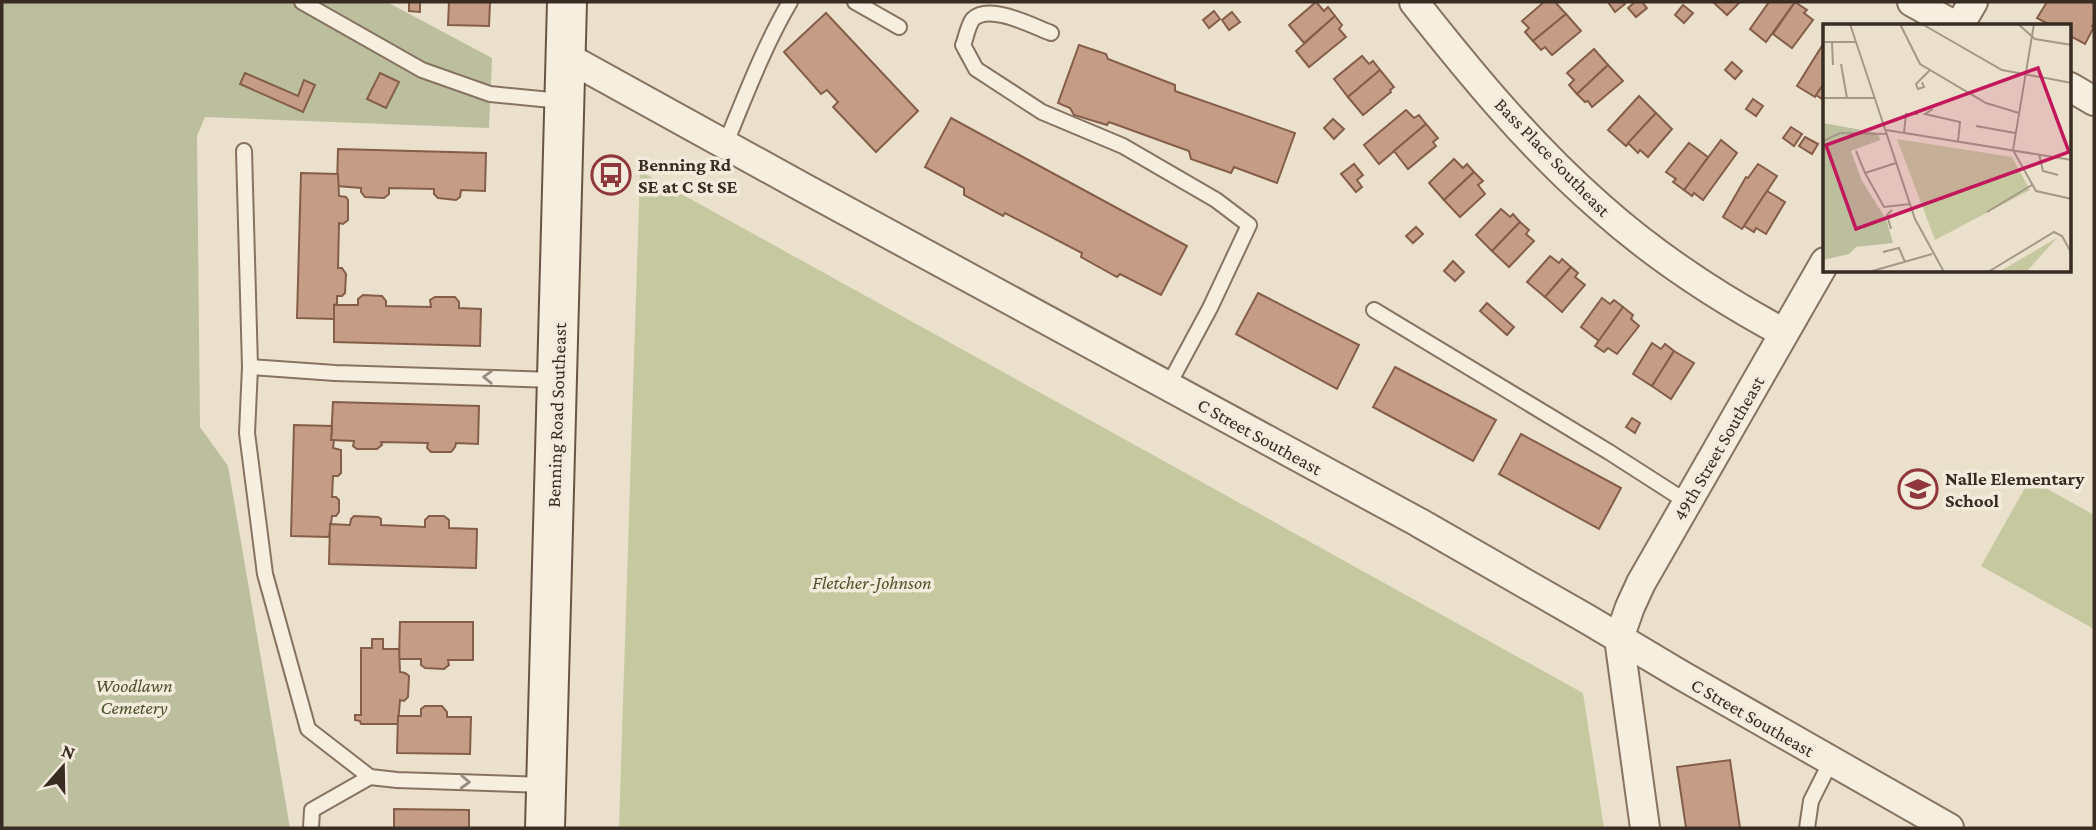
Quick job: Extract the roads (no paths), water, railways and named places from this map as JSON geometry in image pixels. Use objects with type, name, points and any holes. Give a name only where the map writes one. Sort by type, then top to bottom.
[{"type":"main road","name":"Benning Road Southeast","points":[[545,828],[567,2]]},
{"type":"street","name":"Bass Place Southeast","points":[[1414,2],[1532,141],[1600,207],[1626,230],[1683,271],[1732,304],[1784,333]]},
{"type":"street","points":[[1912,2],[1954,24]]},
{"type":"street","points":[[1959,24],[1973,2]]},
{"type":"street","name":"C Street Southeast","points":[[565,56],[1418,522],[1949,828]]},
{"type":"street","points":[[2072,88],[2094,101]]},
{"type":"street","name":"49th Street Southeast","points":[[1619,638],[1635,594],[1823,265]]},
{"type":"street","points":[[1619,638],[1645,828]]},
{"type":"lane","points":[[302,2],[422,70],[490,94],[563,101]]},
{"type":"lane","points":[[725,145],[790,2]]},
{"type":"lane","points":[[855,2],[899,27]]},
{"type":"lane","points":[[1051,33],[1000,13],[985,13],[972,20],[963,45],[976,69],[1042,112],[1123,146],[1216,200],[1248,225],[1210,308],[1168,386]]},
{"type":"lane","points":[[244,151],[250,367],[247,433],[265,574],[309,729],[370,776],[397,780],[546,786]]},
{"type":"lane","points":[[1374,310],[1687,502]]},
{"type":"lane","points":[[250,367],[335,373],[556,380]]},
{"type":"lane","points":[[1807,828],[1811,801],[1831,761]]},
{"type":"lane","points":[[311,828],[312,810],[370,776]]},
{"type":"place","name":"Benning Rd SE at C St SE","points":[[611,175]]},
{"type":"place","name":"Nalle Elementary School","points":[[1918,489]]},
{"type":"park label","name":"Fletcher-Johnson","points":[[872,582]]},
{"type":"park label","name":"Woodlawn Cemetery","points":[[134,696]]}]
